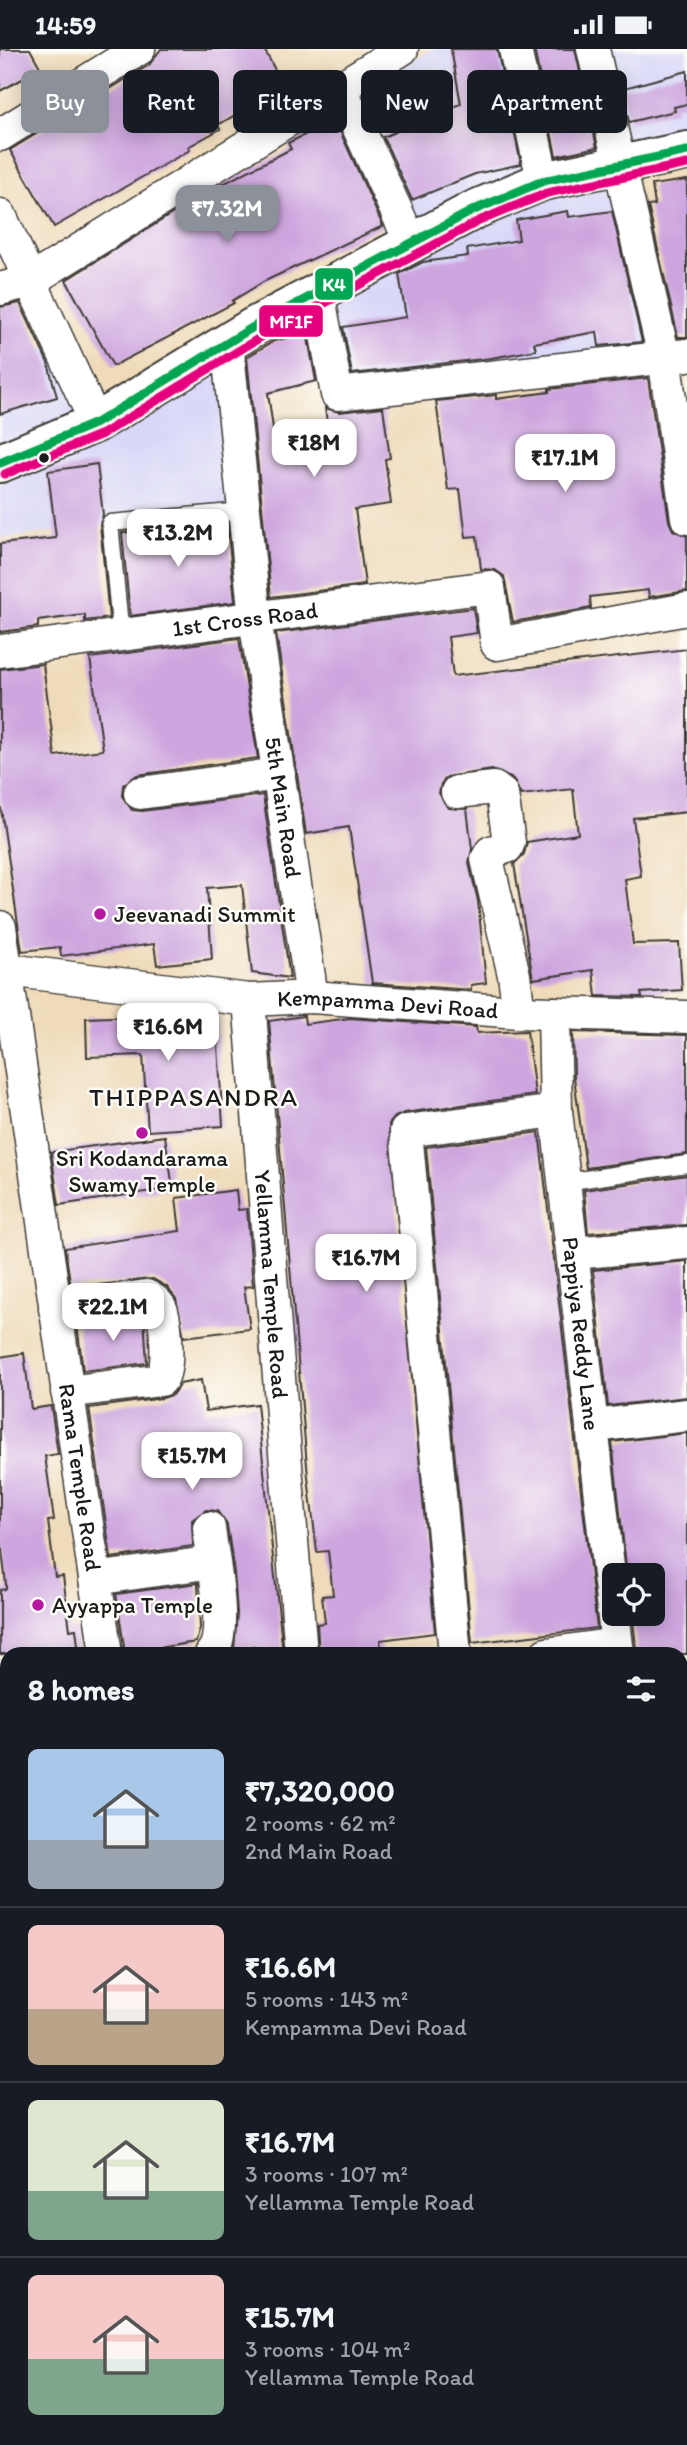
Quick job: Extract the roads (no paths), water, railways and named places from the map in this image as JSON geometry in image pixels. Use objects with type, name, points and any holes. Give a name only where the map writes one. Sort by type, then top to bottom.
[{"type":"street","points":[[0,135],[139,49]]},
{"type":"street","points":[[347,83],[402,49]]},
{"type":"street","points":[[515,49],[543,181]]},
{"type":"street","points":[[593,49],[619,165],[676,356],[687,518]]},
{"type":"street","points":[[347,102],[411,243]]},
{"type":"street","points":[[0,289],[30,281],[266,133]]},
{"type":"street","points":[[0,463],[96,423],[227,342],[474,210],[543,181],[687,151]]},
{"type":"street","points":[[0,215],[96,423]]},
{"type":"street","points":[[318,292],[337,394],[676,356]]},
{"type":"street","name":"5th Main Road","points":[[227,342],[256,618],[312,997]]},
{"type":"street","name":"1st Cross Road","points":[[0,650],[489,587],[497,644],[687,609]]},
{"type":"street","points":[[140,793],[279,774]]},
{"type":"street","points":[[457,792],[494,788],[502,794],[509,842],[507,847],[491,852],[487,859],[514,975],[519,1012]]},
{"type":"street","name":"Rama Temple Road","points":[[0,927],[14,1133],[67,1370],[109,1633]]},
{"type":"street","name":"Kempamma Devi Road","points":[[4,969],[249,1000],[312,997],[519,1012],[687,1017]]},
{"type":"street","name":"Yellamma Temple Road","points":[[249,1000],[300,1647]]},
{"type":"street","name":"Pappiya Reddy Lane","points":[[554,1013],[556,1111],[594,1426],[617,1647]]},
{"type":"street","points":[[454,1647],[406,1131],[556,1111]]},
{"type":"street","points":[[573,1253],[687,1243]]},
{"type":"street","points":[[55,1309],[146,1296],[154,1299],[162,1311],[166,1363],[165,1376],[161,1380],[67,1370]]},
{"type":"street","points":[[594,1426],[687,1415]]},
{"type":"street","points":[[209,1528],[220,1627],[216,1647]]},
{"type":"street","points":[[100,1578],[213,1562]]},
{"type":"lane","points":[[121,636],[110,523],[243,511]]},
{"type":"lane","points":[[565,1182],[687,1164]]},
{"type":"place","name":"Jeevanadi Summit","points":[[100,914]]},
{"type":"place","name":"Sri Kodandarama Swamy Temple","points":[[142,1133]]},
{"type":"place","name":"Ayyappa Temple","points":[[38,1605]]},
{"type":"district","name":"THIPPASANDRA","points":[[194,1097]]}]
